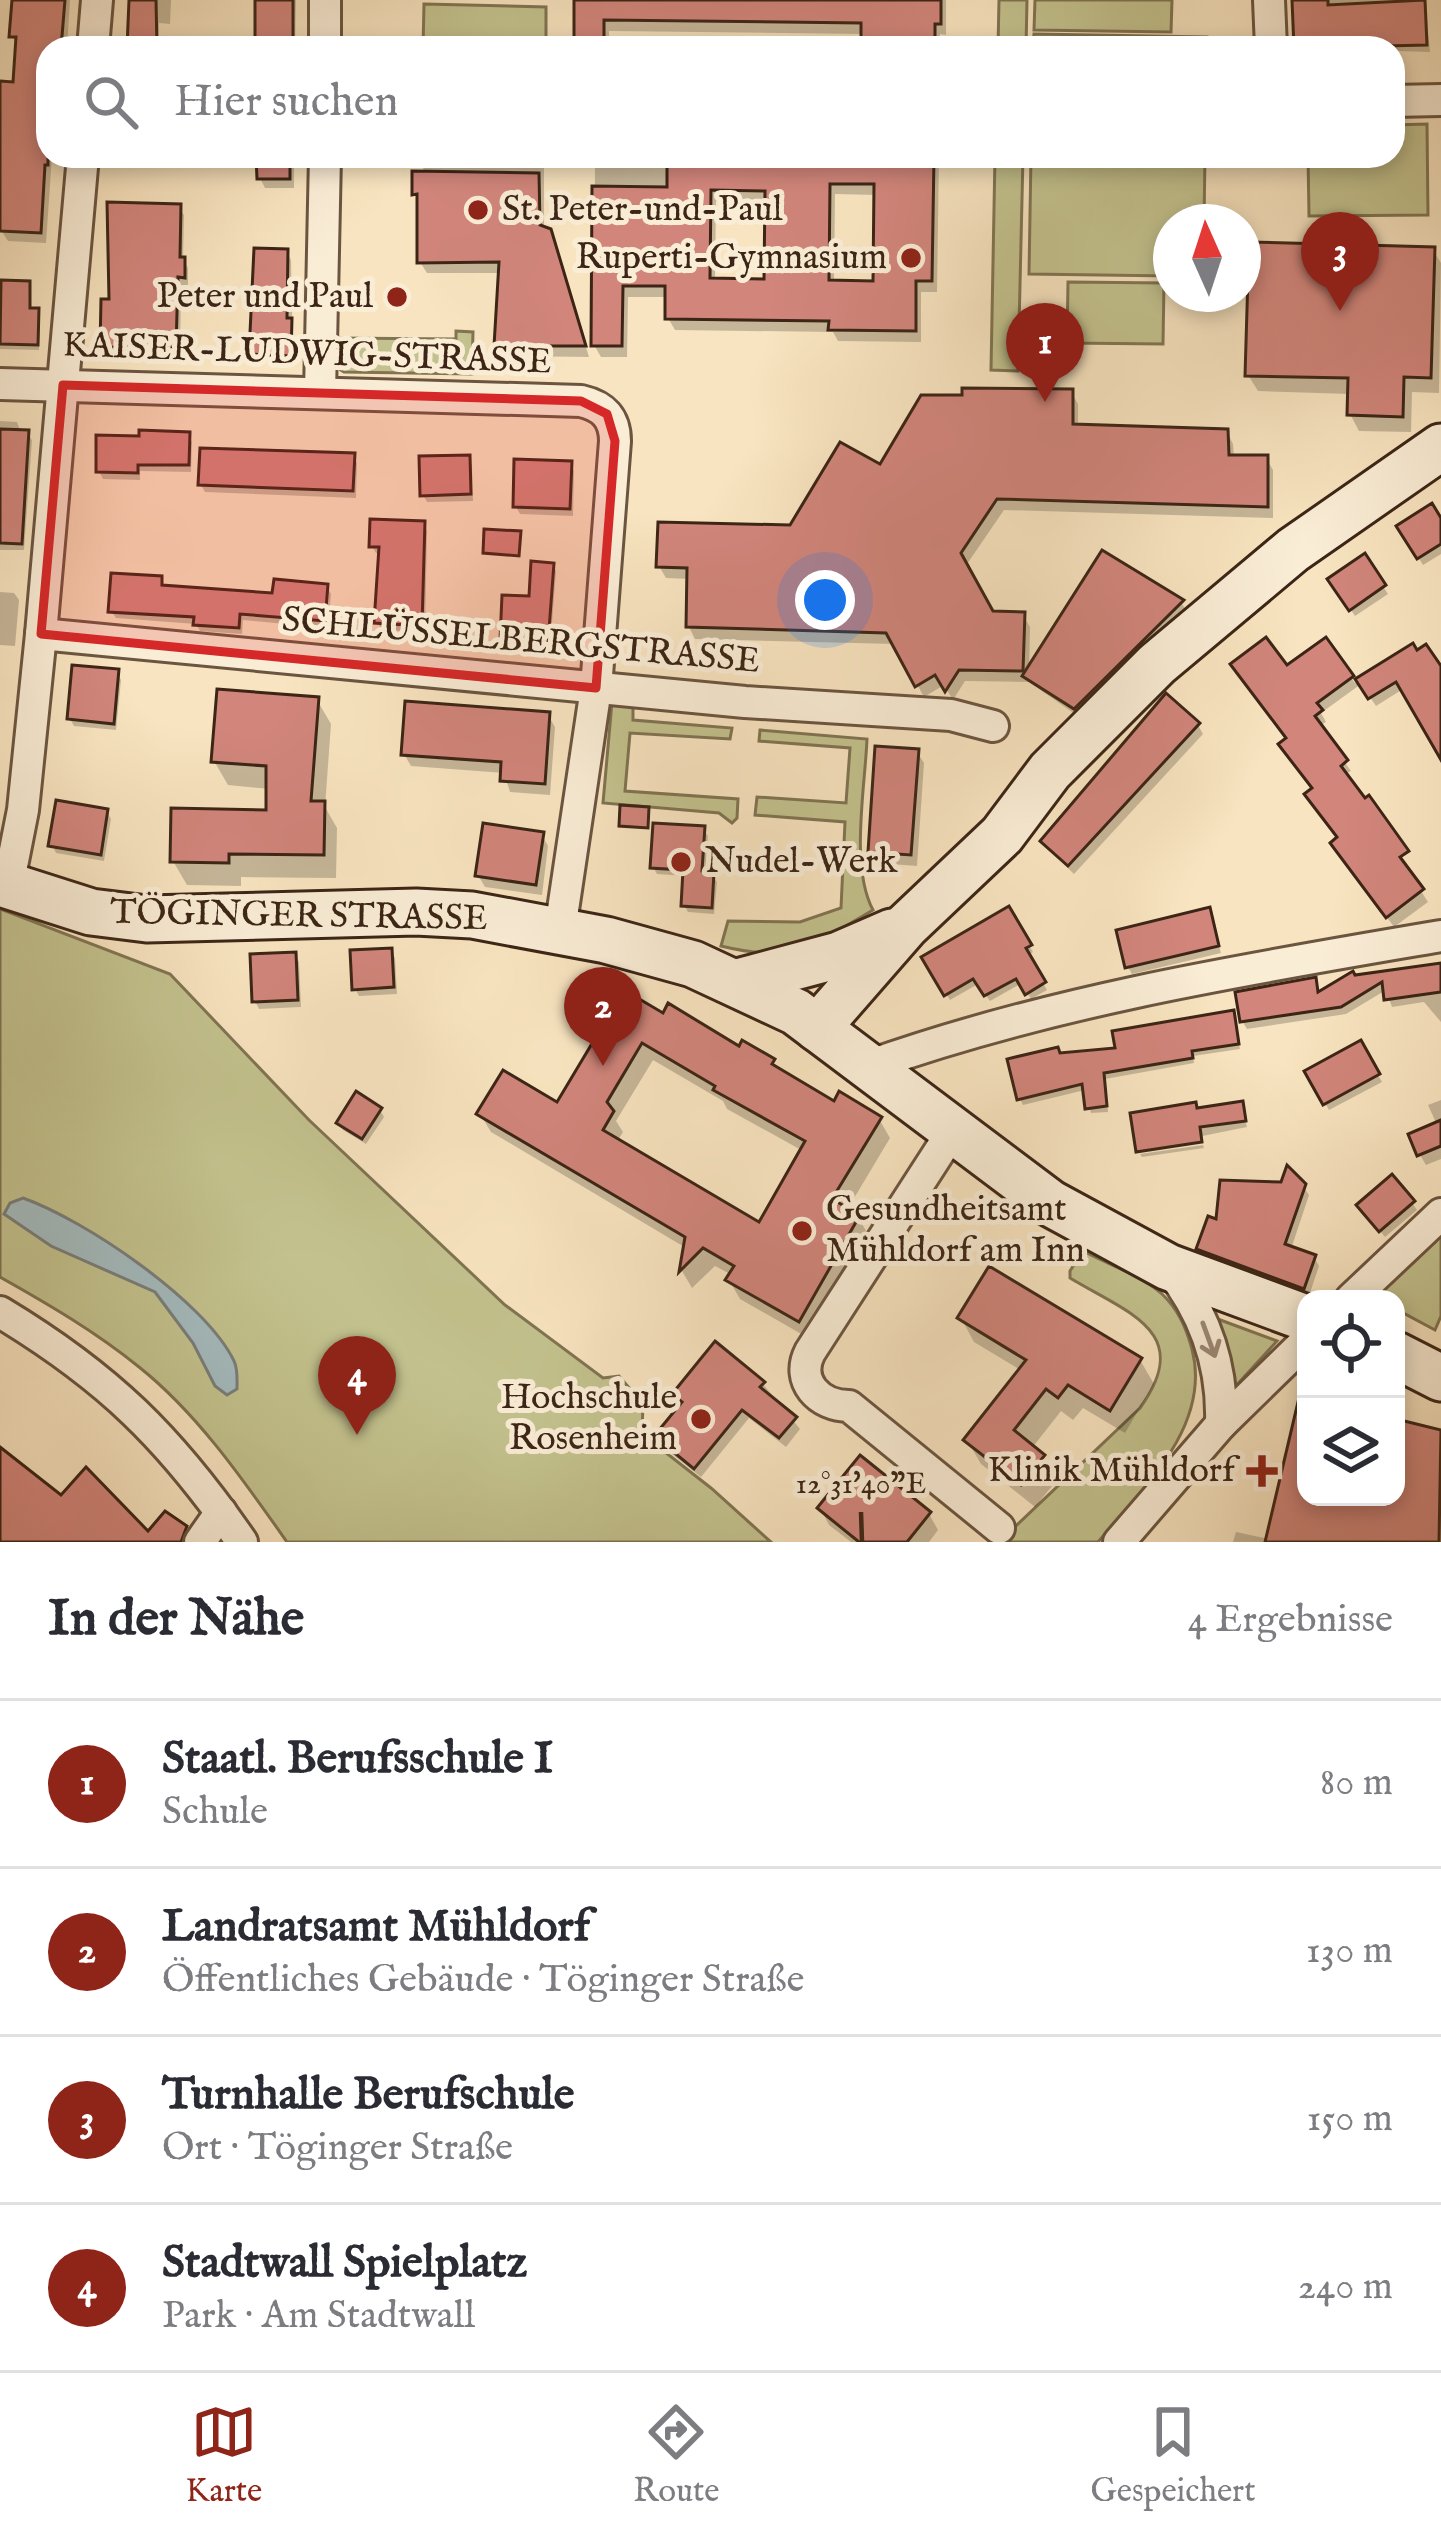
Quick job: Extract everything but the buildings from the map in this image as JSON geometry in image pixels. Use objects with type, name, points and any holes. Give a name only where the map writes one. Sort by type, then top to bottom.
[{"type":"street","points":[[94,36],[97,0]]},
{"type":"street","points":[[325,0],[325,36]]},
{"type":"street","points":[[1269,0],[1270,36]]},
{"type":"street","points":[[1405,101],[1441,100]]},
{"type":"street","points":[[4,885],[22,810],[82,168]]},
{"type":"street","points":[[320,393],[325,168]]},
{"type":"street","name":"KAISER-LUDWIG-STRASSE","points":[[0,384],[594,404],[607,414],[615,431],[596,688]]},
{"type":"street","points":[[806,1020],[1003,835],[1050,771],[1157,664],[1293,550],[1441,447]]},
{"type":"street","name":"SCHLÜSSELBERGSTRASSE","points":[[41,634],[596,688],[952,716],[993,726]]},
{"type":"street","points":[[560,930],[596,688]]},
{"type":"street","name":"TÖGINGER STRASSE","points":[[4,885],[114,917],[432,912],[560,930],[642,948],[738,982],[806,1020],[1050,1203],[1168,1267],[1297,1315]]},
{"type":"street","points":[[738,982],[839,955],[906,926]]},
{"type":"street","points":[[868,1066],[989,1027],[1156,987],[1441,937]]},
{"type":"street","points":[[806,1020],[820,974],[839,955]]},
{"type":"street","points":[[952,1132],[803,1364],[810,1389],[822,1399],[849,1406],[999,1528]]},
{"type":"street","points":[[1361,1290],[1441,1214]]},
{"type":"street","points":[[1168,1267],[1195,1304],[1212,1346],[1221,1424]]},
{"type":"street","points":[[0,1312],[60,1349],[130,1404],[182,1459],[242,1542]]},
{"type":"street","points":[[1119,1542],[1221,1424],[1297,1350]]},
{"type":"street","points":[[1405,1360],[1441,1378]]},
{"type":"street","points":[[200,1542],[221,1512]]},
{"type":"highlighted area","points":[[63,385],[581,401],[607,414],[615,441],[596,688],[41,634]]},
{"type":"shaded area","points":[[999,0],[1027,0],[1026,36],[998,36]]},
{"type":"shaded area","points":[[1035,0],[1172,0],[1171,32],[1034,30]]},
{"type":"shaded area","points":[[424,4],[546,7],[546,36],[423,36]]},
{"type":"shaded area","points":[[1034,34],[1149,36],[1034,36]]},
{"type":"shaded area","points":[[1427,124],[1428,215],[1309,216],[1308,168],[1405,168],[1405,125]]},
{"type":"shaded area","points":[[995,168],[1023,168],[1018,371],[991,370]]},
{"type":"shaded area","points":[[1031,168],[1205,168],[1204,204],[1153,204],[1153,276],[1029,274]]},
{"type":"shaded area","points":[[1068,282],[1153,283],[1153,312],[1164,312],[1163,344],[1067,343]]},
{"type":"shaded area","points":[[456,331],[473,332],[472,374],[344,372],[334,366],[335,338],[456,339]]},
{"type":"shaded area","points":[[612,702],[633,704],[633,720],[732,728],[730,739],[630,733],[625,791],[738,799],[737,818],[732,823],[719,813],[603,803]]},
{"type":"shaded area","points":[[760,730],[867,739],[860,850],[873,910],[818,942],[785,952],[721,946],[728,921],[800,922],[841,908],[845,822],[755,815],[757,797],[846,803],[850,748],[759,741]]},
{"type":"shaded area","points":[[0,909],[170,974],[309,1120],[505,1305],[603,1378],[619,1376],[643,1404],[642,1434],[771,1542],[287,1542],[219,1449],[161,1386],[89,1330],[0,1277]]},
{"type":"shaded area","points":[[1441,1231],[1441,1316],[1435,1330],[1405,1314],[1405,1290],[1378,1290]]},
{"type":"shaded area","points":[[1081,1254],[1144,1281],[1172,1305],[1192,1349],[1196,1377],[1192,1404],[1183,1429],[1153,1478],[1098,1542],[999,1542],[1140,1408],[1155,1382],[1160,1361],[1157,1343],[1147,1328],[1070,1278]]},
{"type":"shaded area","points":[[1215,1318],[1277,1341],[1233,1389]]},
{"type":"water","points":[[23,1198],[109,1243],[198,1313],[235,1364],[237,1389],[227,1395],[215,1386],[193,1343],[155,1292],[51,1246],[4,1214],[10,1203]]},
{"type":"place","name":"St. Peter-und-Paul","points":[[478,210]]},
{"type":"place","name":"Ruperti-Gymnasium","points":[[911,258]]},
{"type":"place","name":"Peter und Paul","points":[[397,297]]},
{"type":"place","name":"Turnhalle Berufschule","points":[[1340,311]]},
{"type":"place","name":"Staatl. Berufsschule I","points":[[1045,402]]},
{"type":"place","name":"Nudel-Werk","points":[[681,862]]},
{"type":"place","name":"Landratsamt Mühldorf","points":[[603,1066]]},
{"type":"place","name":"Gesundheitsamt Mühldorf am Inn","points":[[802,1231]]},
{"type":"place","name":"Hochschule Rosenheim","points":[[701,1419]]},
{"type":"place","name":"Stadtwall Spielplatz","points":[[357,1435]]},
{"type":"place","name":"Klinik Mühldorf","points":[[1262,1471]]}]
